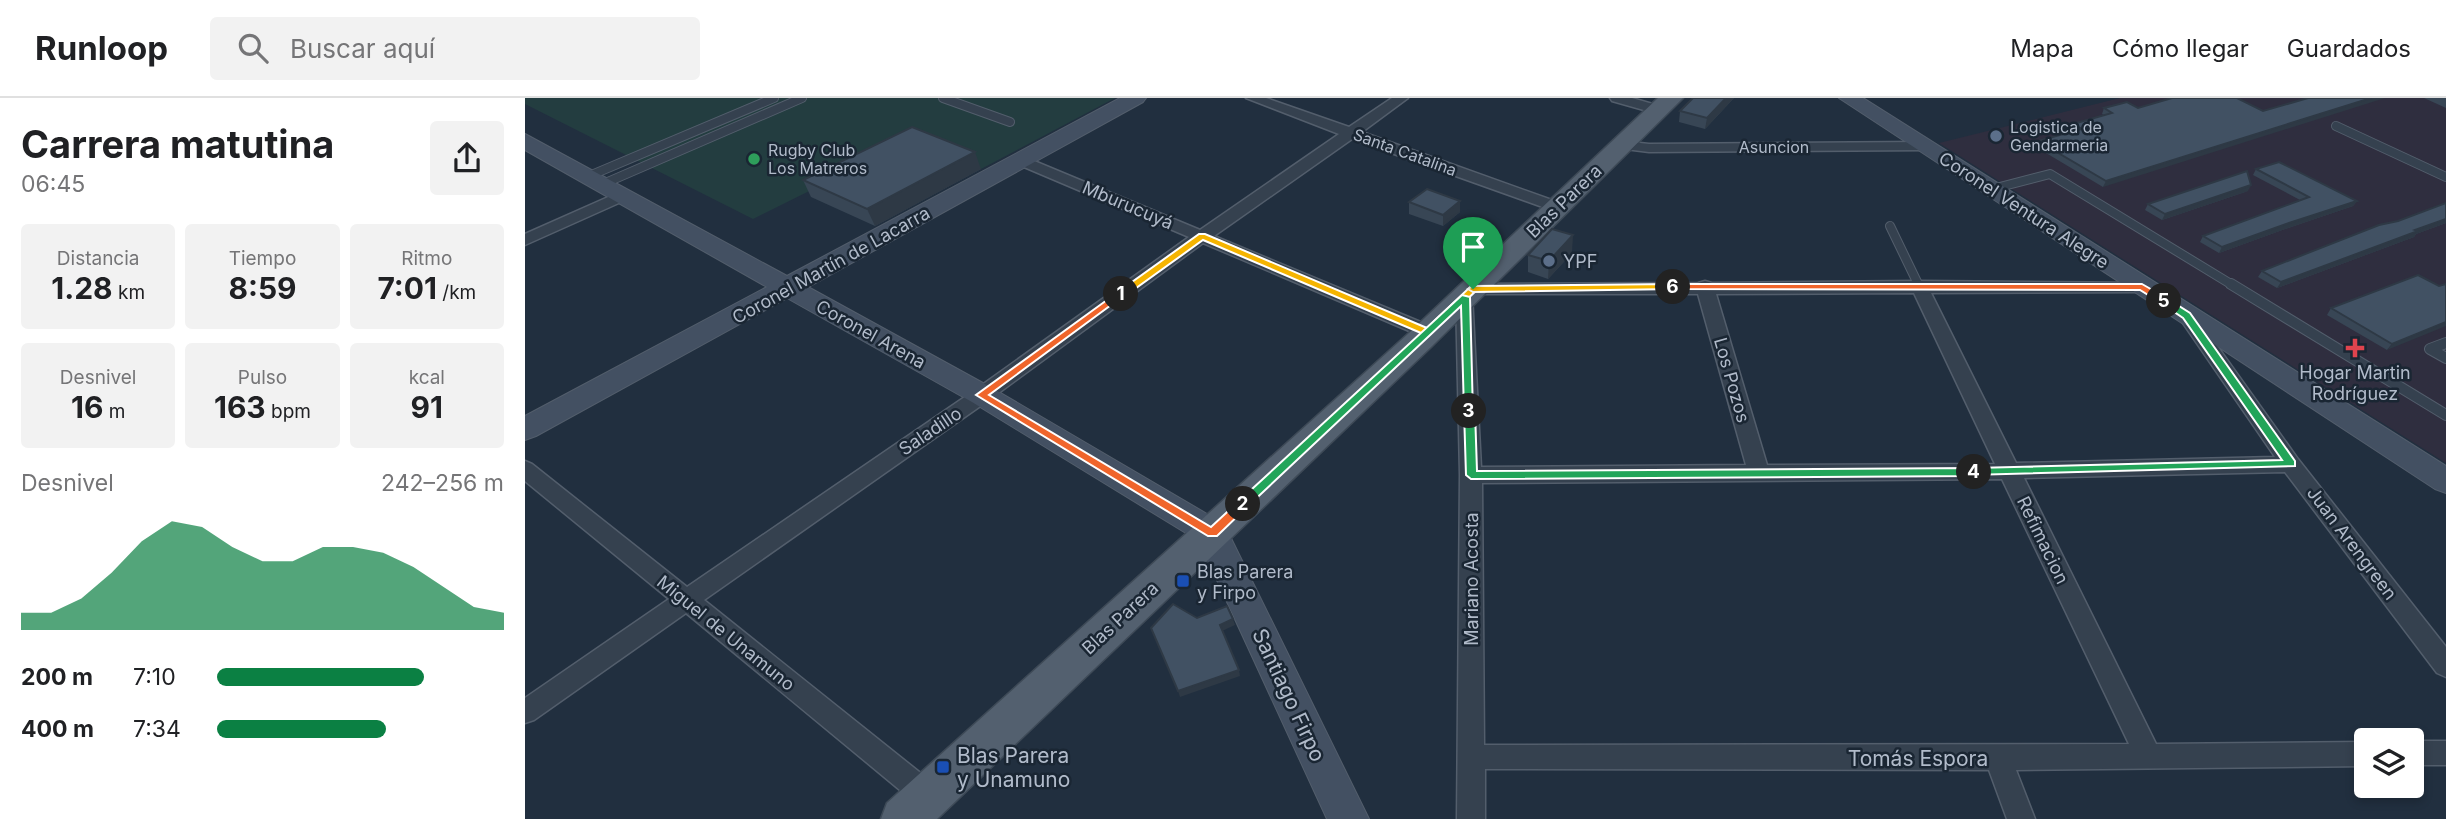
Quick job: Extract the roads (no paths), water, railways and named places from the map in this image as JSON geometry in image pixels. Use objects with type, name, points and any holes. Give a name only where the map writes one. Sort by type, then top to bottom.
[{"type":"main road","name":"Blas Parera","points":[[916,807],[1428,332],[1664,104]]},
{"type":"street","name":"Coronel Martín de Lacarra","points":[[525,429],[1136,98]]},
{"type":"street","name":"Santa Catalina","points":[[1252,98],[1557,207]]},
{"type":"street","name":"Saladillo","points":[[525,712],[982,395],[1202,236],[1401,98]]},
{"type":"street","points":[[1617,98],[1664,104]]},
{"type":"street","name":"Coronel Ventura Alegre","points":[[1849,98],[2446,481]]},
{"type":"street","name":"Coronel Arena","points":[[525,141],[982,395],[1212,533]]},
{"type":"street","name":"Asuncion","points":[[1622,145],[1649,148],[1927,146]]},
{"type":"street","name":"Mburucuyá","points":[[1022,161],[1428,332]]},
{"type":"street","points":[[525,240],[605,185]]},
{"type":"street","points":[[1469,293],[1705,286],[2142,287]]},
{"type":"street","name":"Los Pozos","points":[[1705,286],[1759,474]]},
{"type":"street","name":"Refimacion","points":[[1919,286],[2148,755]]},
{"type":"street","name":"Mariano Acosta","points":[[1469,293],[1471,819]]},
{"type":"street","name":"Juan Arengreen","points":[[2187,316],[2291,464],[2446,666]]},
{"type":"street","points":[[1471,475],[2010,471],[2291,464]]},
{"type":"street","name":"Miguel de Unamuno","points":[[525,469],[685,599],[916,807]]},
{"type":"street","name":"Santiago Firpo","points":[[1212,533],[1348,819]]},
{"type":"street","points":[[2424,753],[2446,753]]},
{"type":"street","name":"Tomás Espora","points":[[1471,757],[1998,758],[2354,754]]},
{"type":"street","points":[[1998,758],[2021,819]]},
{"type":"lane","points":[[605,185],[643,153],[774,98]]},
{"type":"lane","points":[[605,185],[802,98]]},
{"type":"lane","points":[[943,98],[1010,122]]},
{"type":"lane","points":[[2336,126],[2446,177]]},
{"type":"lane","points":[[643,153],[657,161]]},
{"type":"lane","points":[[1992,189],[2050,174],[2446,415]]},
{"type":"lane","points":[[1891,226],[1919,286]]},
{"type":"lane","points":[[2446,342],[2430,349],[2446,358]]},
{"type":"place","name":"Logistica de Gendarmeria","points":[[1996,136]]},
{"type":"place","name":"Rugby Club Los Matreros","points":[[754,159]]},
{"type":"place","name":"YPF","points":[[1549,261]]},
{"type":"place","name":"Hogar Martin Rodríguez","points":[[2355,348]]},
{"type":"place","name":"Blas Parera y Firpo","points":[[1183,581]]},
{"type":"place","name":"Blas Parera y Unamuno","points":[[943,767]]}]
